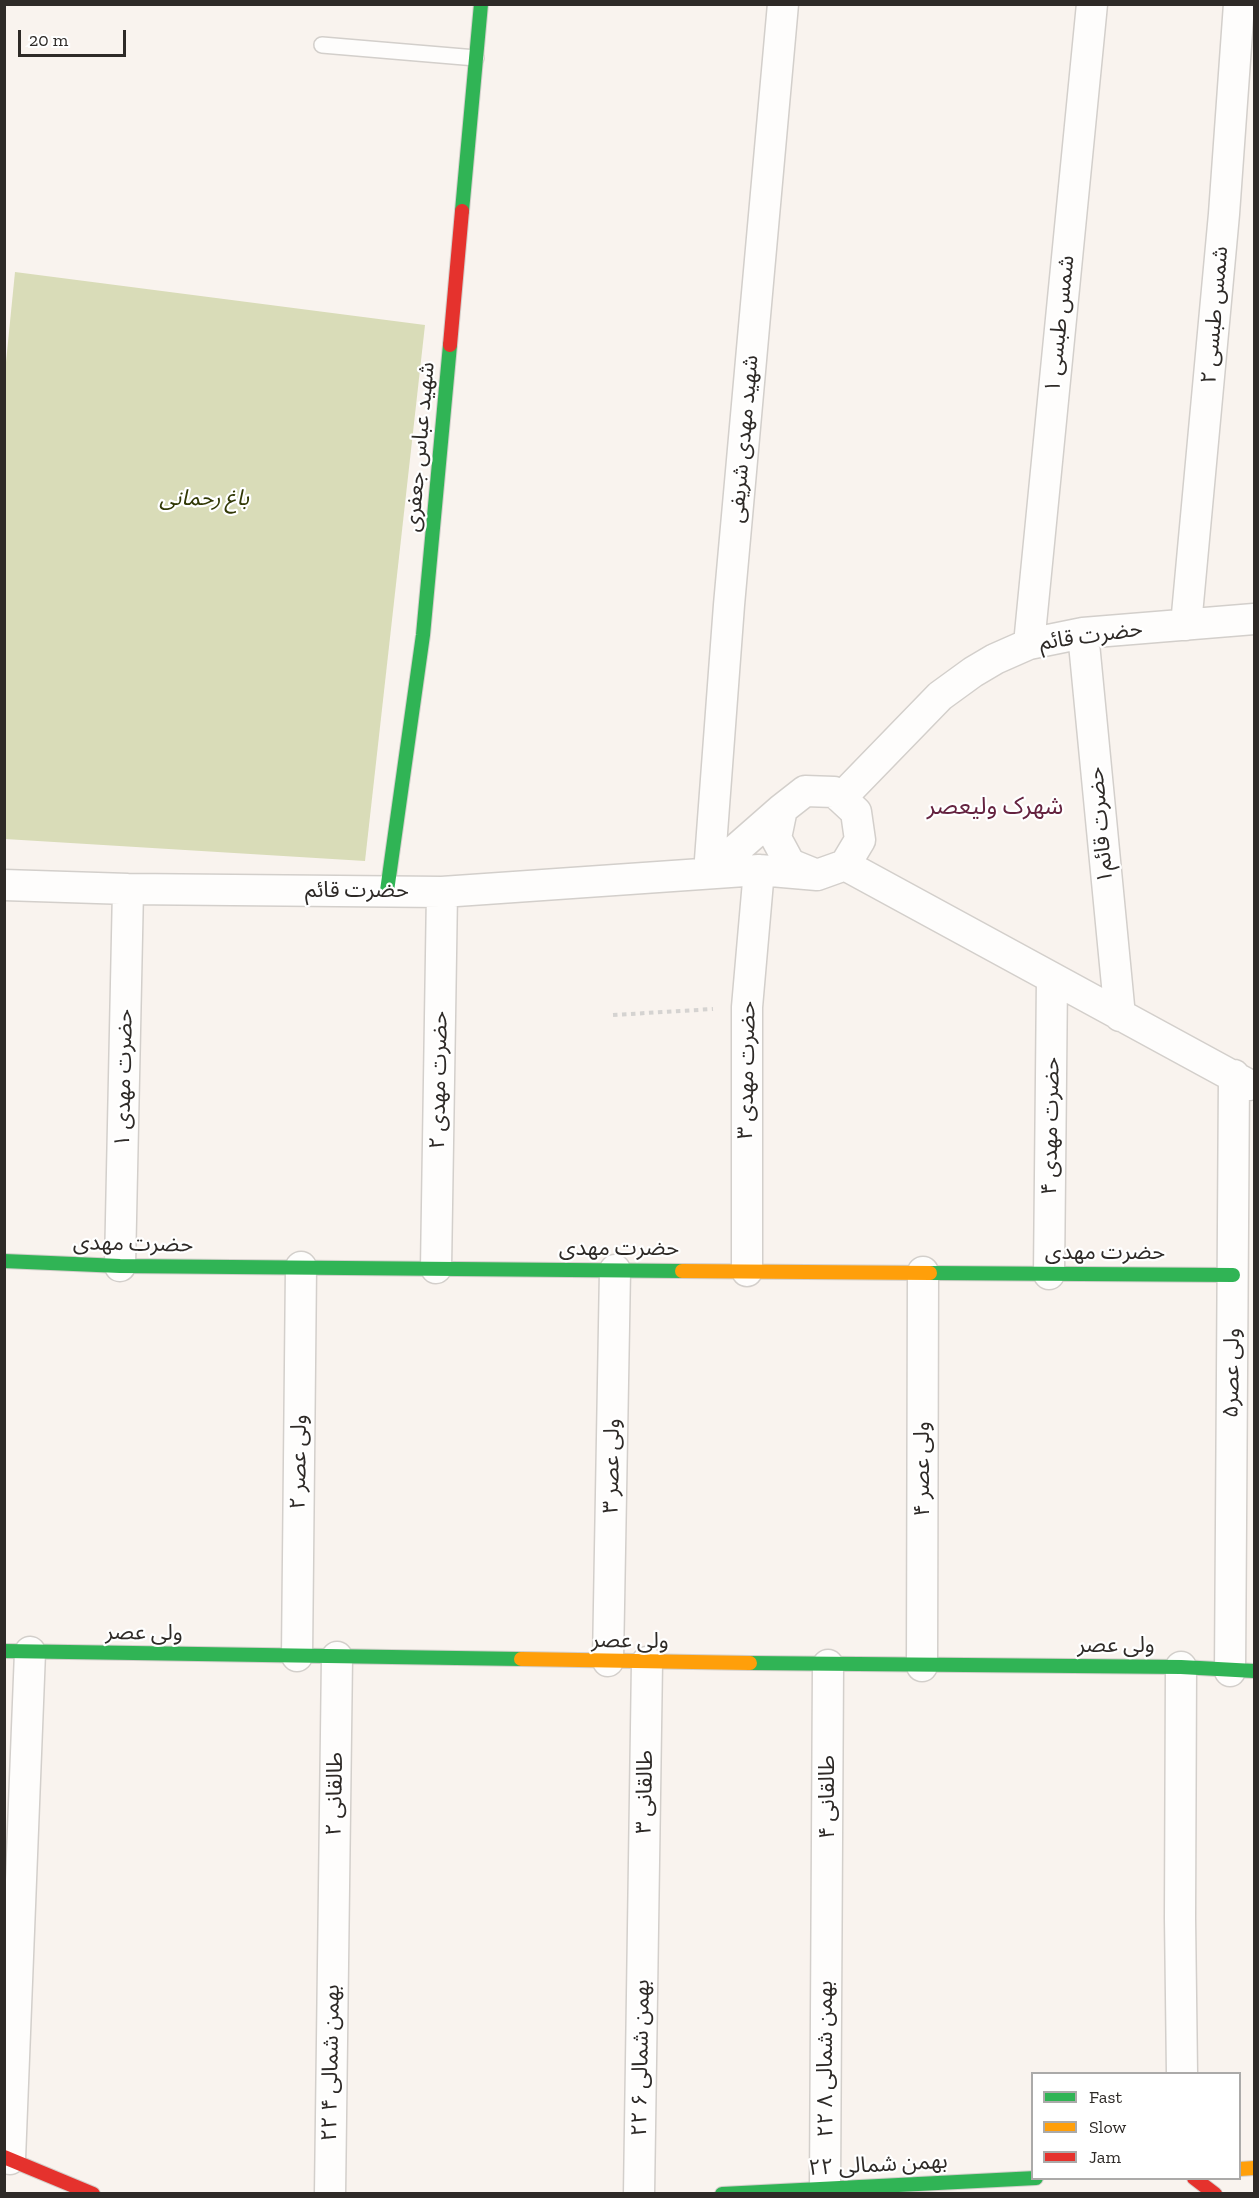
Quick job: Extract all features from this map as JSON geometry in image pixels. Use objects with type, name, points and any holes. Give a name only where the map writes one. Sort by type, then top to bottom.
[{"type":"street","name":"شهید عباس جعفری","points":[[387,891],[423,636],[481,4]]},
{"type":"street","name":"شهید مهدی شریفی","points":[[709,873],[729,605],[783,4]]},
{"type":"street","name":"شمس طبسی ۱","points":[[1029,644],[1092,4]]},
{"type":"street","name":"شمس طبسی ۲","points":[[1186,625],[1224,214],[1239,4]]},
{"type":"street","name":"حضرت قائم","points":[[841,798],[940,696],[995,659],[1029,644],[1083,633],[1254,619]]},
{"type":"street","name":"حضرت قائم۱","points":[[1083,633],[1119,1016]]},
{"type":"street","points":[[709,873],[782,809],[805,791],[834,792],[841,798],[856,812],[860,840],[844,865],[817,875],[790,864],[776,838],[782,809]]},
{"type":"street","points":[[844,865],[1119,1016],[1248,1079]]},
{"type":"street","name":"حضرت قائم","points":[[4,885],[128,889],[442,892],[759,870],[817,875]]},
{"type":"street","name":"حضرت مهدی ۳","points":[[747,1271],[747,1007],[759,870]]},
{"type":"street","name":"حضرت مهدی ۱","points":[[120,1266],[128,889]]},
{"type":"street","name":"حضرت مهدی ۲","points":[[436,1268],[442,892]]},
{"type":"street","name":"حضرت مهدی ۴","points":[[1049,1274],[1052,978]]},
{"type":"street","name":"ولی عصر۵","points":[[1242,1671],[1233,1275],[1248,1079]]},
{"type":"street","name":"حضرت مهدی","points":[[4,1261],[120,1266],[1233,1275]]},
{"type":"street","name":"ولی عصر ۲","points":[[297,1656],[301,1267]]},
{"type":"street","name":"ولی عصر ۳","points":[[608,1661],[615,1270]]},
{"type":"street","name":"ولی عصر ۴","points":[[922,1666],[923,1272]]},
{"type":"street","points":[[17,1652],[22,1855],[7,2158],[93,2193]]},
{"type":"street","name":"ولی عصر","points":[[17,1652],[828,1665],[1180,1667],[1242,1671]]},
{"type":"street","name":"طالقانی ۲","points":[[333,1932],[337,1657]]},
{"type":"street","name":"طالقانی ۳","points":[[643,1922],[648,1662]]},
{"type":"street","name":"طالقانی ۴","points":[[827,1930],[828,1665]]},
{"type":"street","points":[[1180,1667],[1182,2072]]},
{"type":"street","name":"۲۲ بهمن شمالی ۶","points":[[639,2193],[643,1922]]},
{"type":"street","name":"۲۲ بهمن شمالی ۸","points":[[825,2189],[827,1930]]},
{"type":"street","name":"۲۲ بهمن شمالی ۴","points":[[330,2193],[333,1932]]},
{"type":"street","name":"۲۲ بهمن شمالی","points":[[722,2193],[1031,2178]]},
{"type":"street","points":[[1188,2181],[1215,2193]]},
{"type":"lane","points":[[322,45],[476,58]]},
{"type":"path","points":[[613,1015],[747,1007]]},
{"type":"green space","name":"باغ رحمانی","points":[[15,272],[425,325],[365,861],[5,839],[4,382]]},
{"type":"traffic: fast","points":[[462,211],[481,4]]},
{"type":"traffic: fast","points":[[387,891],[423,635],[450,345]]},
{"type":"traffic: fast","points":[[4,1261],[120,1266],[682,1271]]},
{"type":"traffic: fast","points":[[930,1273],[1233,1275]]},
{"type":"traffic: fast","points":[[4,1651],[521,1659]]},
{"type":"traffic: fast","points":[[750,1663],[1181,1667],[1254,1671]]},
{"type":"traffic: fast","points":[[722,2194],[1031,2178]]},
{"type":"traffic: slow","points":[[682,1271],[930,1273]]},
{"type":"traffic: slow","points":[[521,1659],[750,1663]]},
{"type":"traffic: slow","points":[[1241,2169],[1254,2168]]},
{"type":"traffic: jam","points":[[450,345],[462,211]]},
{"type":"traffic: jam","points":[[4,2157],[93,2194]]},
{"type":"traffic: jam","points":[[1197,2180],[1215,2194]]},
{"type":"district","name":"شهرک ولیعصر","points":[[995,807]]}]
